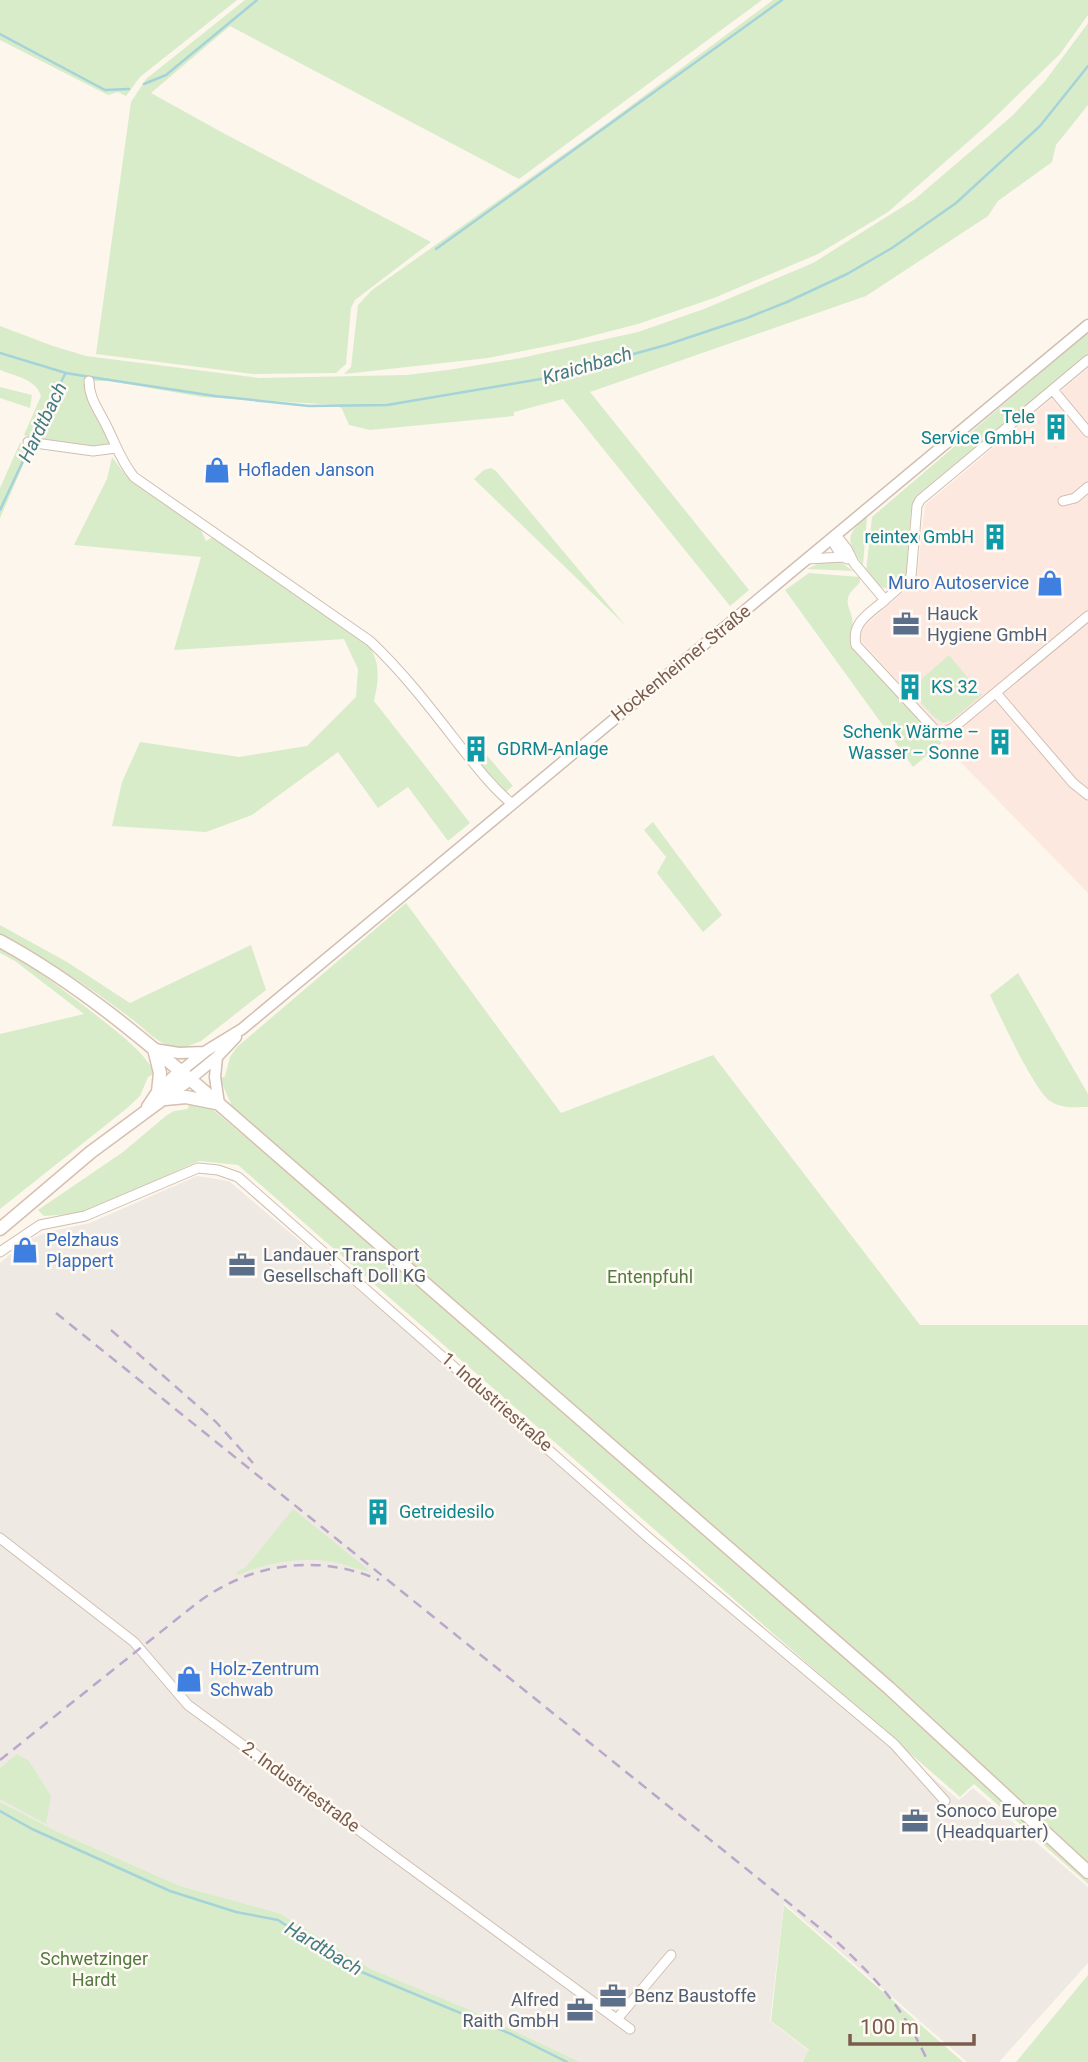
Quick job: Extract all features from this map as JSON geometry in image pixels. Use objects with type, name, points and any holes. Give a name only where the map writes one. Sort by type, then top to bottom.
[{"type":"main road","points":[[0,941],[86,995],[186,1075],[889,1688],[1088,1872]]},
{"type":"main road","points":[[154,1049],[160,1073],[161,1095],[219,1104]]},
{"type":"main road","name":"Hockenheimer Straße","points":[[0,1229],[91,1152],[145,1112],[186,1075]]},
{"type":"street","name":"Hockenheimer Straße","points":[[186,1075],[217,1057],[242,1029],[1088,325]]},
{"type":"street","points":[[1088,360],[920,500],[917,506],[911,577],[857,625],[854,634],[856,645],[935,730],[943,733],[954,728],[1088,616]]},
{"type":"street","points":[[89,381],[90,394],[107,425],[122,463],[134,477],[370,641],[407,680],[496,791],[511,803]]},
{"type":"street","points":[[1053,390],[1088,432]]},
{"type":"street","points":[[31,443],[93,451],[116,448]]},
{"type":"street","points":[[1063,501],[1075,498],[1088,487]]},
{"type":"street","points":[[833,537],[843,557]]},
{"type":"street","points":[[833,537],[847,549],[854,563],[885,600]]},
{"type":"street","points":[[807,559],[843,557],[854,563]]},
{"type":"street","points":[[996,692],[1073,783],[1088,795]]},
{"type":"street","name":"Hockenheimer Straße","points":[[186,1075],[206,1051],[242,1029]]},
{"type":"street","points":[[154,1049],[186,1053],[206,1051]]},
{"type":"street","points":[[217,1057],[215,1077],[219,1104]]},
{"type":"street","name":"1. Industriestraße","points":[[0,1252],[40,1225],[85,1216],[198,1168],[218,1170],[238,1177],[650,1539],[894,1744],[945,1801]]},
{"type":"street","name":"2. Industriestraße","points":[[0,1538],[134,1642],[188,1705],[630,2029]]},
{"type":"street","points":[[836,1695],[845,1689]]},
{"type":"street","points":[[617,2020],[671,1955]]},
{"type":"shaded area","points":[[1088,368],[1088,893],[942,743],[948,736],[862,642],[860,634],[863,627],[914,583],[925,505]]},
{"type":"shaded area","points":[[197,1176],[229,1181],[959,1800],[973,1788],[1088,1887],[1088,1963],[999,2062],[967,2062],[784,1903],[770,2021],[809,2051],[801,2062],[580,2062],[468,2009],[371,1969],[279,1913],[180,1886],[58,1832],[0,1802],[0,1263],[28,1240],[48,1232],[90,1223]]},
{"type":"green space","points":[[0,0],[237,0],[140,77],[126,96],[118,92],[108,95],[0,40]]},
{"type":"green space","points":[[245,0],[762,0],[519,179],[230,26],[151,93],[431,242],[355,300],[351,308],[346,364],[336,373],[253,374],[96,354],[131,102],[146,79]]},
{"type":"green space","points":[[773,0],[1088,0],[1088,15],[1060,54],[986,126],[888,212],[818,254],[714,298],[638,324],[572,341],[488,358],[344,374],[351,367],[358,305],[372,290],[602,127]]},
{"type":"green space","points":[[1088,23],[1088,105],[1056,145],[1052,162],[998,201],[988,216],[866,296],[590,392],[749,590],[730,606],[563,399],[514,412],[514,416],[370,430],[349,425],[338,405],[202,397],[110,381],[86,381],[83,382],[88,398],[110,444],[78,448],[55,445],[24,435],[41,396],[30,382],[0,370],[0,326],[86,356],[259,378],[406,375],[448,370],[521,358],[638,332],[704,309],[813,263],[915,199],[1012,116],[1045,81]]},
{"type":"green space","points":[[1088,332],[1088,355],[916,496],[911,510],[906,573],[889,589],[881,587],[866,571],[872,517]]},
{"type":"green space","points":[[0,387],[32,395],[30,408],[0,398]]},
{"type":"green space","points":[[20,443],[31,447],[0,518],[0,488]]},
{"type":"green space","points":[[112,457],[127,477],[199,526],[206,541],[215,536],[367,643],[375,657],[378,671],[374,701],[470,823],[448,841],[408,787],[378,808],[338,752],[252,815],[206,832],[112,826],[122,782],[140,742],[239,757],[307,746],[356,697],[358,669],[344,639],[174,650],[201,557],[74,545],[107,479]]},
{"type":"green space","points":[[491,468],[625,625],[474,479],[484,470]]},
{"type":"green space","points":[[867,517],[863,565],[850,539],[854,529]]},
{"type":"green space","points":[[824,561],[839,561],[853,571],[807,569]]},
{"type":"green space","points":[[809,573],[860,577],[860,582],[848,598],[853,647],[942,743],[913,767],[785,590]]},
{"type":"green space","points":[[949,655],[982,695],[952,720],[943,723],[909,690]]},
{"type":"green space","points":[[473,739],[513,786],[503,794],[464,746]]},
{"type":"green space","points":[[653,822],[722,915],[703,932],[657,873],[666,857],[644,830]]},
{"type":"green space","name":"Entenpfuhl","points":[[406,903],[561,1113],[713,1055],[920,1325],[1088,1325],[1088,1884],[974,1784],[960,1797],[238,1165],[199,1161],[84,1213],[44,1216],[38,1210],[123,1152],[167,1115],[188,1109],[189,1102],[212,1109],[288,1173],[295,1163],[232,1106],[220,1079],[225,1076],[230,1057],[237,1047]]},
{"type":"green space","points":[[0,925],[67,962],[130,1003],[251,945],[266,990],[201,1041],[184,1050],[174,1048],[160,1041],[49,962],[0,934]]},
{"type":"green space","points":[[0,946],[116,1031],[137,1050],[155,1073],[148,1077],[140,1096],[126,1109],[0,1209],[0,1034],[84,1014],[15,961],[0,953]]},
{"type":"green space","points":[[1018,973],[1088,1094],[1088,1107],[1064,1106],[1050,1101],[1035,1082],[1018,1052],[990,995]]},
{"type":"green space","points":[[293,1509],[370,1571],[320,1560],[296,1560],[260,1567],[238,1575],[236,1572],[245,1568]]},
{"type":"green space","points":[[17,1754],[29,1761],[51,1796],[46,1824],[0,1799],[0,1768]]},
{"type":"green space","name":"Schwetzinger Hardt","points":[[0,1802],[58,1832],[180,1886],[279,1913],[371,1969],[468,2009],[580,2062],[0,2062]]},
{"type":"green space","points":[[784,1905],[963,2062],[802,2062],[809,2050],[771,2021]]},
{"type":"green space","points":[[1088,1975],[1088,2062],[1016,2062]]},
{"type":"waterway","name":"Hardtbach","points":[[144,84],[166,75],[257,0]]},
{"type":"waterway","points":[[436,249],[782,0]]},
{"type":"waterway","points":[[0,34],[105,90],[129,89]]},
{"type":"waterway","name":"Kraichbach","points":[[0,353],[66,373],[215,396],[309,406],[387,405],[547,378],[666,345],[747,318],[847,274],[892,248],[956,203],[1040,126],[1088,66]]},
{"type":"waterway","name":"Hardtbach","points":[[33,440],[65,374]]},
{"type":"waterway","name":"Hardtbach","points":[[0,510],[30,446]]},
{"type":"waterway","name":"Hardtbach","points":[[0,1811],[32,1829],[170,1891],[236,1912],[278,1920],[352,1968],[511,2034],[567,2062]]},
{"type":"railway","points":[[56,1313],[836,1941],[889,1996],[910,2026],[928,2062]]},
{"type":"railway","points":[[111,1330],[216,1422],[253,1463]]},
{"type":"railway","points":[[0,1760],[218,1589],[262,1571],[285,1566],[332,1567],[379,1580]]},
{"type":"place","name":"Tele Service GmbH","points":[[1056,427]]},
{"type":"place","name":"Hofladen Janson","points":[[217,470]]},
{"type":"place","name":"reintex GmbH","points":[[995,537]]},
{"type":"place","name":"Muro Autoservice","points":[[1050,583]]},
{"type":"place","name":"Hauck Hygiene GmbH","points":[[906,624]]},
{"type":"place","name":"KS 32","points":[[910,687]]},
{"type":"place","name":"Schenk Wärme – Wasser – Sonne","points":[[1000,742]]},
{"type":"place","name":"GDRM-Anlage","points":[[476,749]]},
{"type":"place","name":"Pelzhaus Plappert","points":[[25,1250]]},
{"type":"place","name":"Landauer Transport Gesellschaft Doll KG","points":[[242,1265]]},
{"type":"place","name":"Getreidesilo","points":[[378,1512]]},
{"type":"place","name":"Holz-Zentrum Schwab","points":[[189,1679]]},
{"type":"place","name":"Sonoco Europe (Headquarter)","points":[[915,1821]]},
{"type":"place","name":"Benz Baustoffe","points":[[613,1996]]},
{"type":"place","name":"Alfred Raith GmbH","points":[[580,2010]]}]
